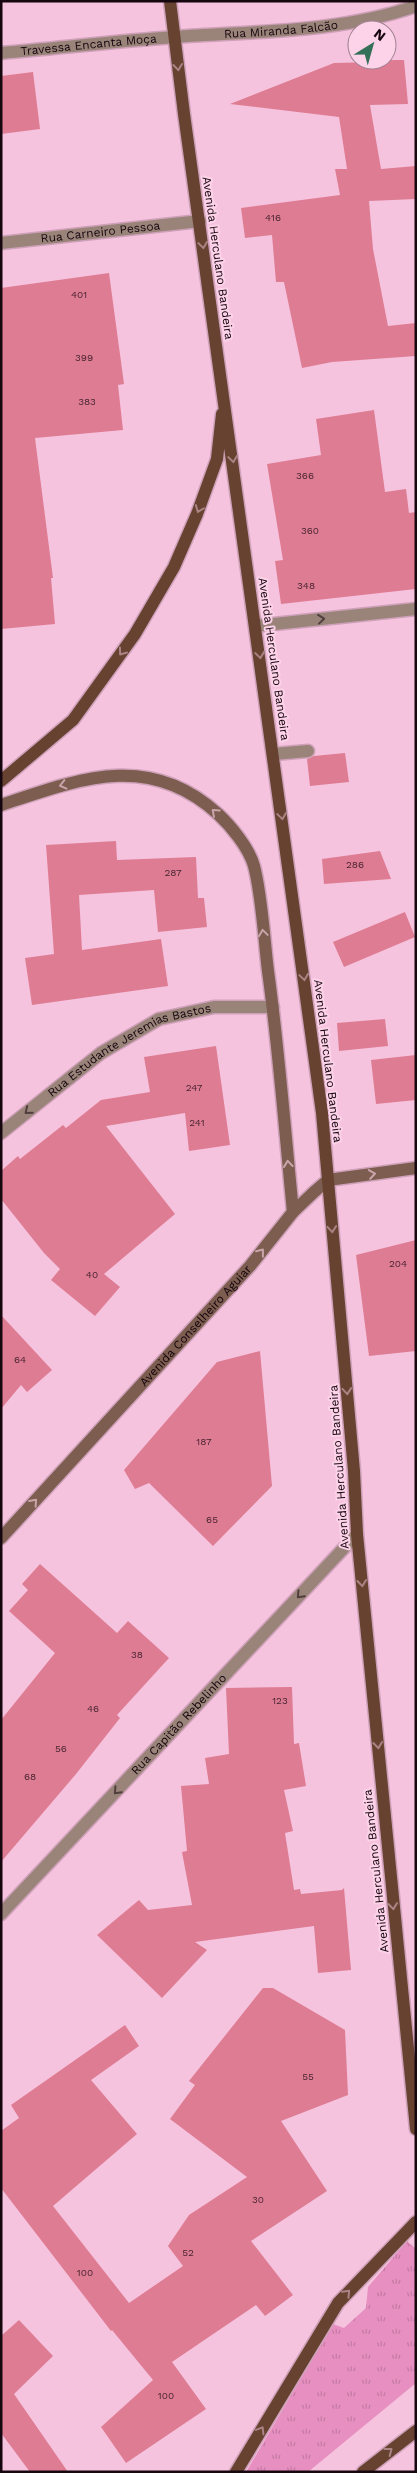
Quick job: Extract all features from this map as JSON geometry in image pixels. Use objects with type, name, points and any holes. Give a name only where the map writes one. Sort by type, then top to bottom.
[{"type":"main road","name":"Avenida Herculano Bandeira","points":[[170,1],[322,1112],[354,1471],[357,1534],[416,2129]]},
{"type":"main road","points":[[1,781],[72,720],[135,634],[174,567],[217,459],[224,394]]},
{"type":"main road","points":[[1,805],[64,784],[118,775],[162,780],[201,799],[232,828],[254,865],[273,1007],[293,1212]]},
{"type":"main road","points":[[328,1180],[416,1168]]},
{"type":"main road","name":"Avenida Conselheiro Aguiar","points":[[1,1538],[250,1266],[293,1212],[328,1180]]},
{"type":"main road","points":[[236,2472],[338,2303],[416,2222]]},
{"type":"main road","points":[[363,2472],[416,2431]]},
{"type":"street","name":"Rua Miranda Falcão","points":[[174,37],[282,31],[339,24],[416,6]]},
{"type":"street","name":"Travessa Encanta Moça","points":[[1,53],[174,37]]},
{"type":"street","name":"Rua Carneiro Pessoa","points":[[1,243],[200,221]]},
{"type":"street","points":[[256,626],[416,609]]},
{"type":"street","points":[[274,754],[308,751]]},
{"type":"street","name":"Rua Estudante Jeremias Bastos","points":[[1,1133],[101,1052],[159,1019],[214,1008],[273,1007]]},
{"type":"street","name":"Rua Capitão Rebelinho","points":[[1,1914],[357,1534]]},
{"type":"green space","points":[[407,2241],[416,2249],[416,2383],[308,2472],[246,2472],[333,2324],[344,2328],[366,2308],[368,2287]]},
{"type":"building","points":[[397,60],[404,60],[408,104],[370,105],[381,169],[416,166],[416,199],[369,201],[373,249],[388,326],[416,323],[416,356],[332,362],[302,368],[284,282],[276,282],[272,235],[245,238],[241,208],[340,195],[335,169],[347,169],[339,117],[230,104],[334,63],[347,63],[347,70],[397,70]]},
{"type":"building","points":[[33,72],[40,129],[1,134],[1,76]]},
{"type":"building","points":[[109,273],[124,384],[118,385],[123,430],[35,438],[53,578],[51,578],[55,624],[1,629],[1,288]]},
{"type":"building","points":[[374,410],[385,492],[406,489],[409,513],[416,512],[416,589],[281,604],[275,561],[283,560],[267,464],[321,455],[316,419]]},
{"type":"building","points":[[345,753],[349,782],[310,786],[307,759],[314,756]]},
{"type":"building","points":[[116,841],[117,860],[196,857],[198,898],[204,898],[207,927],[158,932],[154,890],[79,895],[82,950],[161,939],[168,986],[32,1005],[25,958],[54,954],[46,845]]},
{"type":"building","points":[[380,851],[391,879],[324,884],[322,859]]},
{"type":"building","points":[[405,912],[415,937],[344,967],[333,942]]},
{"type":"building","points":[[385,1019],[388,1046],[339,1051],[337,1023]]},
{"type":"building","points":[[216,1046],[230,1145],[189,1151],[185,1113],[106,1126],[175,1214],[104,1274],[120,1287],[95,1316],[51,1280],[60,1269],[44,1253],[1,1199],[1,1171],[18,1156],[20,1159],[63,1125],[66,1128],[101,1100],[150,1092],[144,1057]]},
{"type":"building","points":[[416,1055],[416,1100],[376,1104],[371,1060]]},
{"type":"building","points":[[416,1240],[416,1351],[369,1356],[356,1255]]},
{"type":"building","points":[[1,1315],[52,1370],[27,1392],[21,1385],[1,1409]]},
{"type":"building","points":[[260,1351],[272,1486],[213,1546],[149,1483],[135,1489],[124,1470],[217,1362]]},
{"type":"building","points":[[40,1564],[117,1633],[128,1621],[169,1658],[117,1715],[120,1718],[76,1774],[1,1862],[1,1720],[55,1653],[9,1611],[28,1590],[22,1584]]},
{"type":"building","points":[[292,1687],[294,1744],[299,1743],[306,1786],[284,1790],[293,1831],[285,1833],[294,1890],[300,1889],[301,1894],[342,1890],[344,1888],[351,1970],[318,1973],[314,1926],[195,1942],[207,1950],[162,1998],[97,1935],[139,1900],[148,1910],[192,1905],[182,1852],[187,1851],[181,1786],[209,1784],[205,1758],[229,1754],[226,1688]]},
{"type":"building","points":[[263,1988],[273,1988],[345,2030],[348,2095],[281,2121],[327,2191],[251,2241],[293,2295],[265,2316],[256,2305],[172,2362],[206,2409],[126,2463],[101,2427],[153,2380],[111,2331],[1,2188],[1,2131],[19,2118],[11,2105],[125,2025],[139,2046],[91,2080],[137,2134],[53,2206],[129,2303],[183,2266],[168,2246],[189,2215],[247,2177],[170,2119],[195,2085],[189,2081]]},
{"type":"building","points":[[19,2320],[53,2356],[14,2394],[68,2472],[30,2472],[1,2433],[1,2336]]}]
